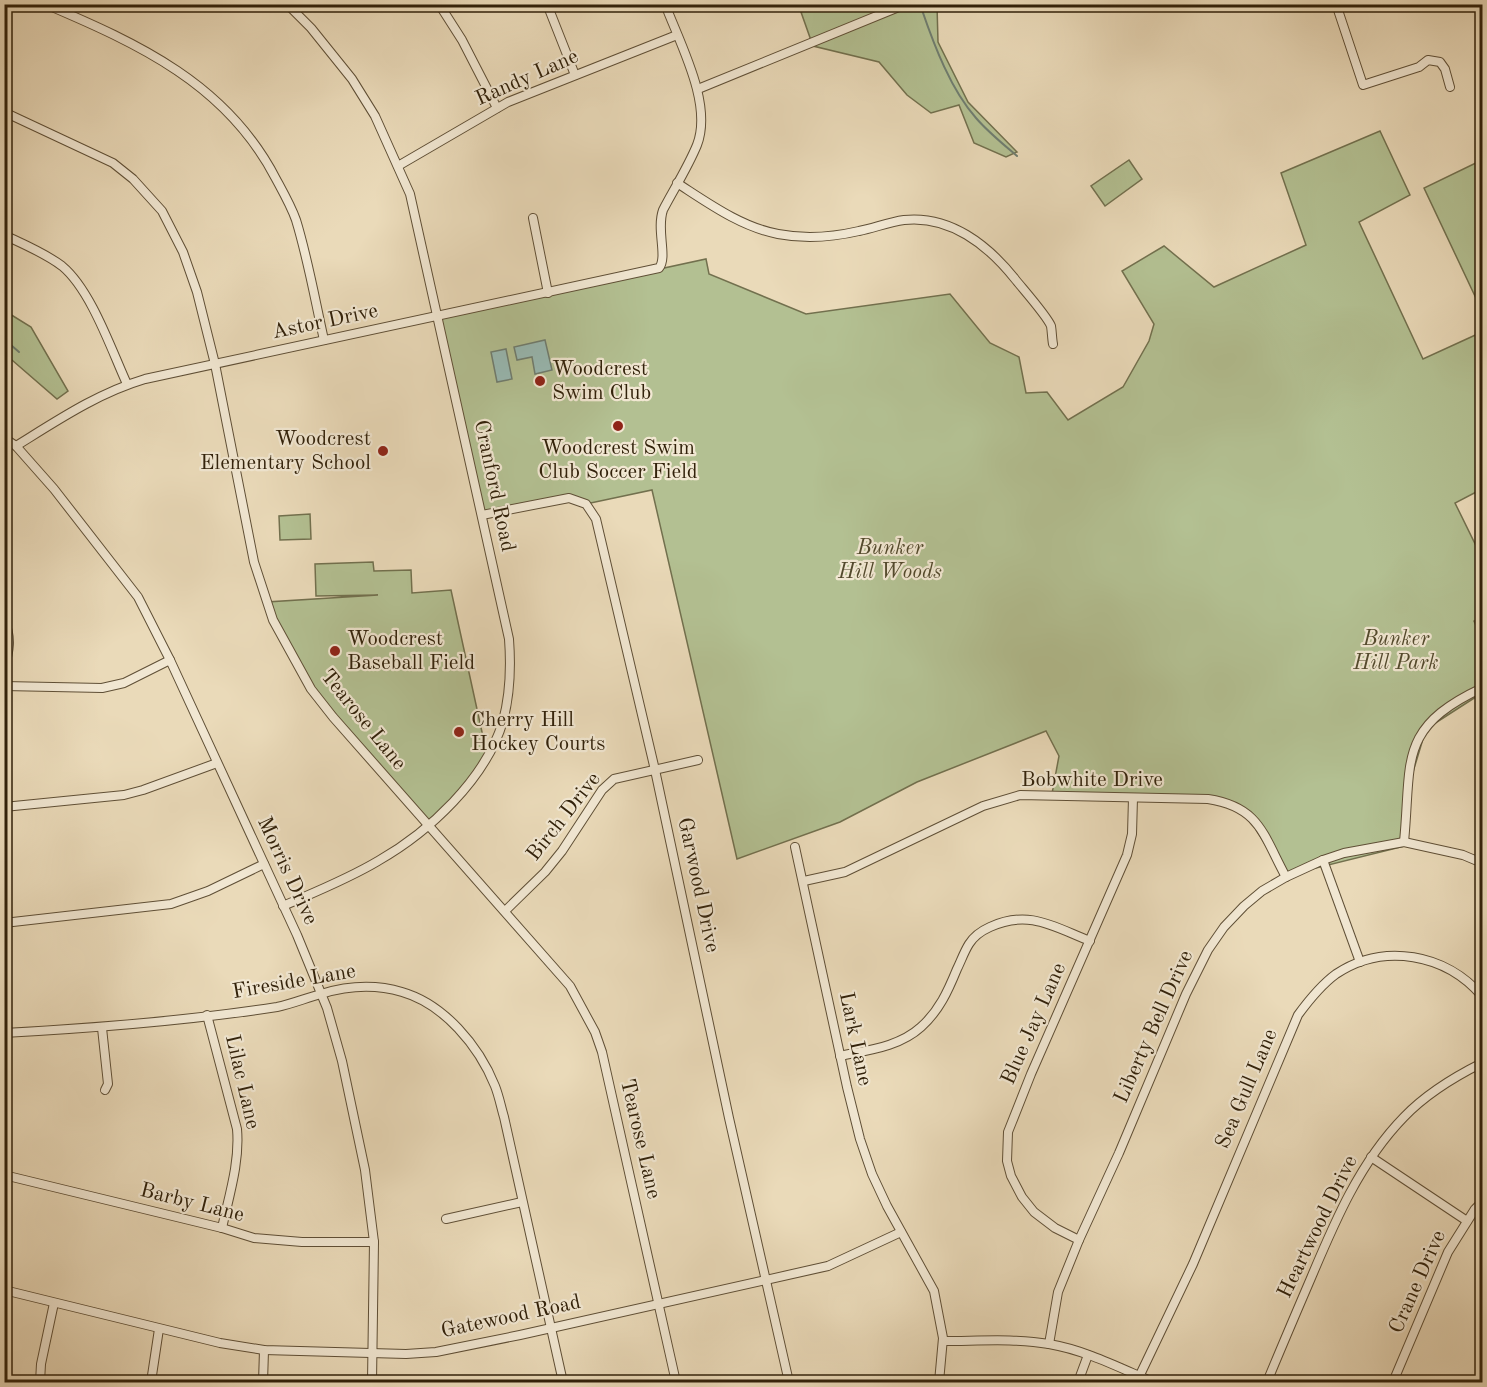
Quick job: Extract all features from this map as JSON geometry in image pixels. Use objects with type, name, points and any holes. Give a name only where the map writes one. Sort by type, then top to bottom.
[{"type":"street","points":[[45,4],[133,46],[194,81],[243,128],[267,161],[296,219],[324,340]]},
{"type":"street","name":"Cranford Road","points":[[284,906],[372,865],[399,848],[452,805],[497,736],[503,720],[509,681],[509,639],[410,194],[375,116],[352,79],[311,28],[287,4]]},
{"type":"street","points":[[439,4],[462,40],[497,108]]},
{"type":"street","points":[[548,4],[575,75]]},
{"type":"street","points":[[665,4],[698,89],[702,117],[697,144],[677,183],[722,212],[758,229],[778,234],[822,236],[858,232],[904,220],[938,223],[960,230],[985,247],[1014,278],[1050,325],[1053,344]]},
{"type":"street","points":[[1336,4],[1364,86],[1419,67],[1428,60],[1440,62],[1445,69],[1450,87]]},
{"type":"street","points":[[698,89],[901,6]]},
{"type":"street","name":"Randy Lane","points":[[398,166],[497,108],[677,35]]},
{"type":"street","name":"Tearose Lane","points":[[4,112],[112,163],[133,179],[162,211],[183,252],[197,292],[215,364],[254,562],[273,620],[311,689],[428,826],[570,986],[595,1032],[602,1052],[676,1383]]},
{"type":"street","name":"Astor Drive","points":[[16,446],[76,408],[127,384],[655,270],[664,260],[659,220],[677,183]]},
{"type":"street","points":[[533,218],[548,293]]},
{"type":"street","points":[[4,235],[50,258],[74,279],[85,294],[127,384]]},
{"type":"street","name":"Morris Drive","points":[[4,438],[16,446],[54,489],[132,588],[153,624],[284,906],[327,1008],[342,1062],[363,1159],[374,1242],[372,1383]]},
{"type":"street","name":"Garwood Drive","points":[[482,515],[566,498],[579,500],[591,510],[597,522],[655,770],[729,1118],[789,1383]]},
{"type":"street","points":[[4,620],[10,639],[10,650],[4,670]]},
{"type":"street","points":[[4,686],[102,688],[124,683],[170,660]]},
{"type":"street","points":[[1404,842],[1407,779],[1411,755],[1418,740],[1439,713],[1480,689],[1482,699]]},
{"type":"street","name":"Birch Drive","points":[[505,911],[545,872],[562,851],[602,789],[614,779],[698,760]]},
{"type":"street","points":[[4,807],[124,795],[217,763]]},
{"type":"street","name":"Bobwhite Drive","points":[[804,881],[845,872],[983,806],[1020,795],[1221,801],[1243,809],[1254,819],[1286,877]]},
{"type":"street","name":"Blue Jay Lane","points":[[1079,1240],[1055,1228],[1034,1212],[1022,1197],[1011,1176],[1006,1148],[1008,1132],[1031,1074],[1127,855],[1132,834],[1133,798]]},
{"type":"street","name":"Liberty Bell Drive","points":[[1049,1344],[1058,1292],[1079,1240],[1119,1153],[1186,994],[1208,950],[1224,927],[1244,906],[1286,877],[1344,853],[1404,842],[1463,855],[1482,863]]},
{"type":"street","name":"Lark Lane","points":[[795,847],[860,1139],[872,1174],[900,1232]]},
{"type":"street","points":[[1323,860],[1360,962]]},
{"type":"street","points":[[4,923],[171,904],[208,891],[264,864]]},
{"type":"street","points":[[840,1056],[892,1045],[920,1028],[944,1001],[967,946],[974,937],[992,926],[1013,919],[1026,918],[1090,941]]},
{"type":"street","name":"Sea Gull Lane","points":[[1140,1377],[1193,1264],[1298,1015],[1322,987],[1336,974],[1360,962],[1384,956],[1414,956],[1447,967],[1473,986],[1482,996]]},
{"type":"street","name":"Fireside Lane","points":[[4,1033],[102,1028],[279,1006],[355,987],[374,987],[402,992],[428,1003],[446,1016],[476,1050],[495,1087],[504,1117],[563,1383]]},
{"type":"street","name":"Lilac Lane","points":[[207,1015],[238,1139],[233,1179],[222,1228]]},
{"type":"street","points":[[102,1028],[108,1084],[105,1090]]},
{"type":"street","name":"Heartwood Drive","points":[[1267,1383],[1325,1244],[1361,1171],[1404,1117],[1418,1104],[1454,1077],[1482,1063]]},
{"type":"street","points":[[1371,1157],[1467,1221]]},
{"type":"street","name":"Barby Lane","points":[[4,1175],[222,1228],[254,1238],[302,1242],[374,1242]]},
{"type":"street","points":[[446,1219],[522,1202]]},
{"type":"street","name":"Crane Drive","points":[[1393,1383],[1448,1252],[1482,1202]]},
{"type":"street","points":[[900,1232],[934,1291],[943,1341],[939,1383]]},
{"type":"street","name":"Gatewood Road","points":[[4,1290],[220,1344],[264,1350],[436,1352],[828,1266],[900,1232]]},
{"type":"street","points":[[40,1383],[41,1364],[54,1303]]},
{"type":"street","points":[[151,1383],[159,1329]]},
{"type":"street","points":[[943,1341],[1049,1344],[1088,1355],[1153,1383]]},
{"type":"street","points":[[262,1383],[264,1350]]},
{"type":"street","points":[[1078,1383],[1088,1355]]},
{"type":"green space","points":[[815,5],[937,5],[938,42],[968,102],[1017,152],[1006,157],[974,143],[959,105],[931,113],[907,95],[879,62],[813,46],[801,12]]},
{"type":"green space","points":[[1380,131],[1410,195],[1359,222],[1423,359],[1482,332],[1482,489],[1455,503],[1482,558],[1482,617],[1474,621],[1482,639],[1482,693],[1426,729],[1403,805],[1409,845],[1284,876],[1251,821],[1221,801],[1051,799],[1059,756],[1046,731],[917,782],[840,822],[737,859],[652,490],[586,504],[577,499],[482,515],[438,317],[706,259],[709,274],[806,314],[950,294],[990,343],[1019,357],[1026,393],[1047,392],[1068,420],[1123,387],[1149,341],[1154,324],[1122,271],[1164,246],[1214,287],[1306,245],[1281,173]]},
{"type":"green space","points":[[1129,160],[1142,179],[1105,206],[1091,186]]},
{"type":"green space","points":[[1482,160],[1482,311],[1424,188]]},
{"type":"green space","points":[[5,311],[31,327],[68,391],[57,399],[5,354]]},
{"type":"green space","points":[[310,514],[311,539],[280,540],[279,516]]},
{"type":"green space","points":[[373,562],[374,571],[411,570],[412,593],[451,590],[487,755],[479,769],[428,826],[311,689],[267,602],[378,595],[316,596],[315,564]]},
{"type":"water","points":[[545,340],[552,370],[535,374],[532,357],[517,360],[514,347]]},
{"type":"water","points":[[506,349],[512,379],[497,382],[491,352]]},
{"type":"waterway","points":[[922,10],[951,81],[967,107],[996,138],[1017,156]]},
{"type":"waterway","points":[[4,339],[19,352]]},
{"type":"place","name":"Woodcrest Swim Club","points":[[540,381]]},
{"type":"place","name":"Woodcrest Swim Club Soccer Field","points":[[618,426]]},
{"type":"place","name":"Woodcrest Elementary School","points":[[383,451]]},
{"type":"place","name":"Woodcrest Baseball Field","points":[[335,651]]},
{"type":"place","name":"Cherry Hill Hockey Courts","points":[[459,732]]},
{"type":"park label","name":"Bunker Hill Woods","points":[[890,560]]},
{"type":"park label","name":"Bunker Hill Park","points":[[1396,651]]}]
